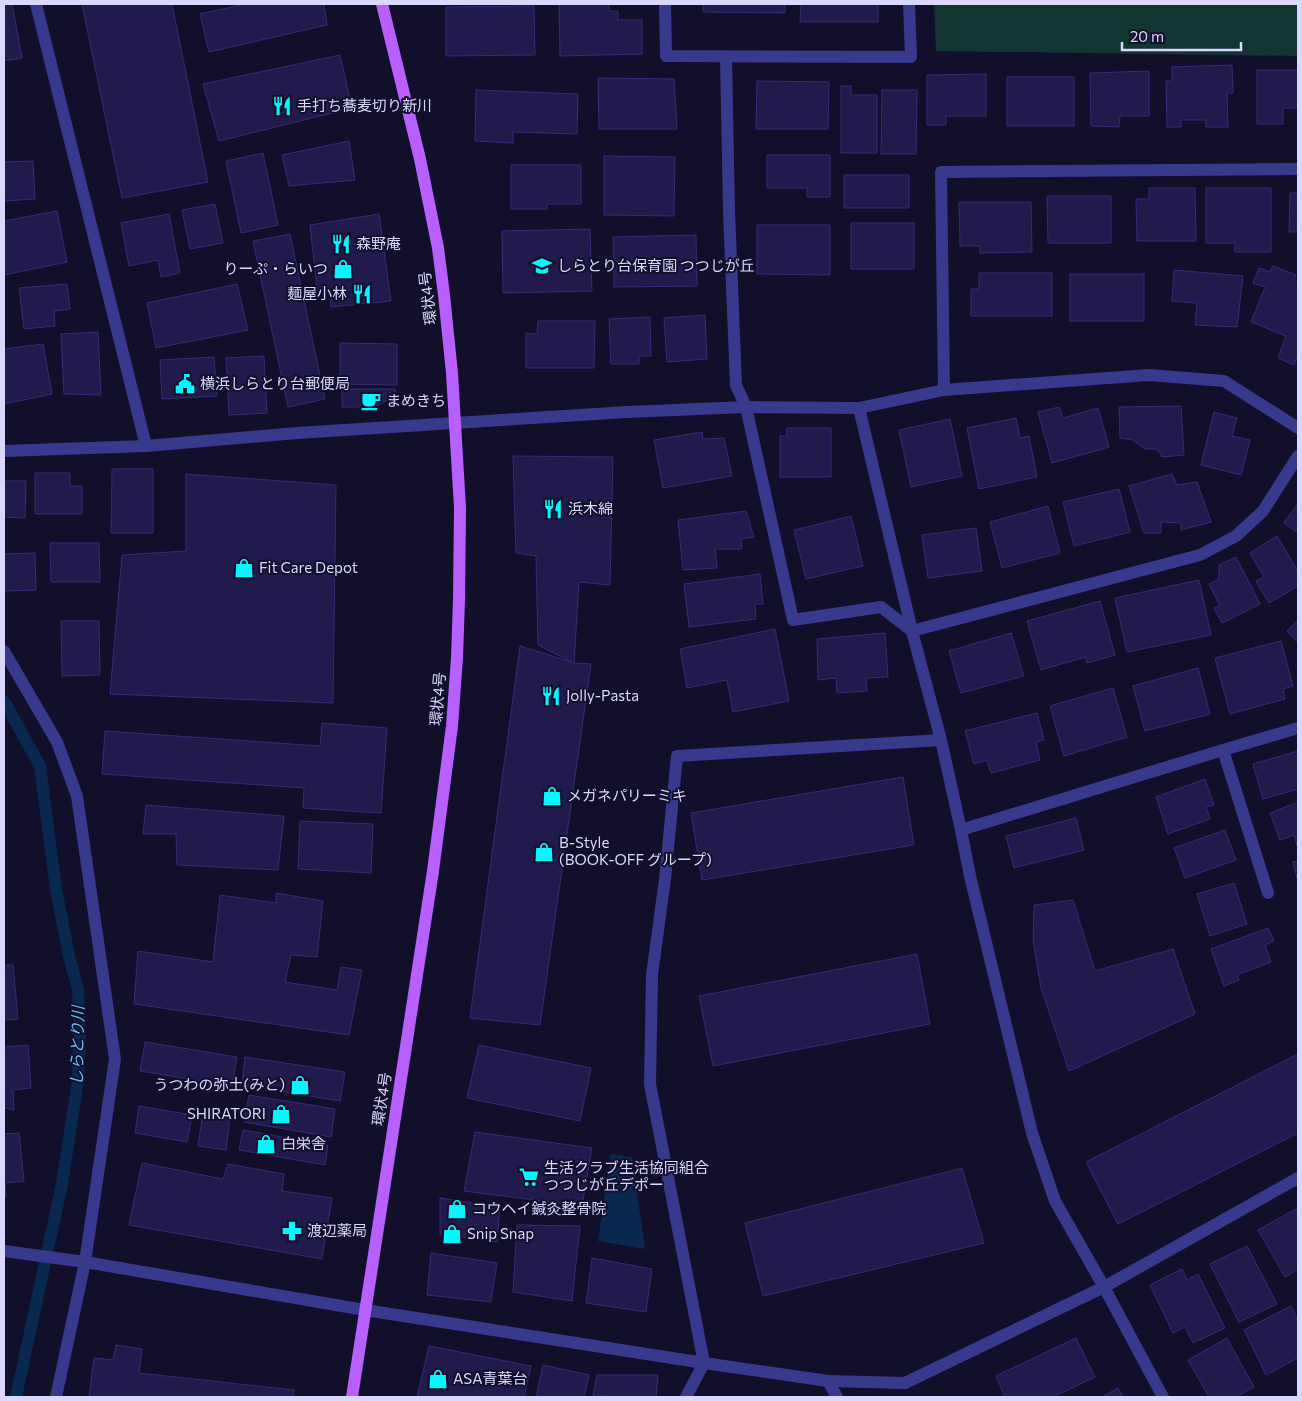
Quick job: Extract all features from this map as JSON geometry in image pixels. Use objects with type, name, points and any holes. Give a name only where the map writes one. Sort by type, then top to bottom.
[{"type":"main road","name":"環状4号","points":[[352,1397],[432,880],[452,726],[457,658],[460,526],[455,422],[438,248],[420,159],[382,4]]},
{"type":"street","points":[[36,4],[146,446]]},
{"type":"street","points":[[665,4],[666,56],[911,57],[909,4]]},
{"type":"street","points":[[726,57],[729,211],[736,385],[746,406],[793,620],[881,607],[912,631]]},
{"type":"street","points":[[944,390],[941,172],[1298,169]]},
{"type":"street","points":[[4,451],[146,446],[455,422],[746,406],[859,408],[944,390],[1149,375],[1224,381],[1298,428]]},
{"type":"street","points":[[859,408],[912,631],[941,740],[962,830],[970,876],[1032,1132],[1055,1201],[1163,1397]]},
{"type":"street","points":[[912,631],[1200,555],[1236,536],[1263,511],[1298,456]]},
{"type":"street","points":[[4,651],[57,742],[77,796],[114,1059],[56,1397]]},
{"type":"street","points":[[962,830],[1298,728]]},
{"type":"street","points":[[686,1397],[704,1363],[650,1084],[652,975],[665,879],[677,756],[941,740]]},
{"type":"street","points":[[1222,750],[1268,892]]},
{"type":"street","points":[[4,1252],[80,1262],[365,1310],[704,1363],[828,1380],[905,1382],[1104,1287],[1298,1178]]},
{"type":"street","points":[[828,1380],[837,1397]]},
{"type":"green space","points":[[934,4],[1298,4],[1298,56],[936,51]]},
{"type":"water","points":[[611,1154],[632,1157],[645,1249],[598,1241]]},
{"type":"building","points":[[4,4],[12,4],[22,58],[4,61]]},
{"type":"building","points":[[82,4],[172,4],[208,182],[122,198]]},
{"type":"building","points":[[245,4],[324,4],[327,25],[209,52],[200,14]]},
{"type":"building","points":[[559,4],[609,4],[609,11],[618,11],[618,20],[642,20],[642,54],[560,56]]},
{"type":"building","points":[[703,4],[785,4],[785,13],[703,12]]},
{"type":"building","points":[[801,4],[878,4],[878,22],[800,22]]},
{"type":"building","points":[[534,6],[535,55],[446,56],[446,7]]},
{"type":"building","points":[[340,55],[352,108],[219,141],[203,84]]},
{"type":"building","points":[[1232,65],[1233,93],[1227,93],[1228,127],[1206,127],[1206,120],[1181,120],[1181,127],[1167,127],[1166,81],[1172,81],[1172,67]]},
{"type":"building","points":[[1257,70],[1298,70],[1298,108],[1283,108],[1283,124],[1257,124]]},
{"type":"building","points":[[1149,71],[1149,116],[1120,116],[1119,127],[1091,126],[1090,73]]},
{"type":"building","points":[[986,74],[986,116],[946,116],[946,125],[927,125],[927,75]]},
{"type":"building","points":[[1007,77],[1074,77],[1074,126],[1007,126]]},
{"type":"building","points":[[598,78],[674,79],[677,129],[599,129]]},
{"type":"building","points":[[757,81],[829,82],[828,129],[756,129]]},
{"type":"building","points":[[841,86],[851,86],[851,95],[877,95],[877,153],[841,153]]},
{"type":"building","points":[[476,90],[578,94],[577,134],[513,132],[513,143],[475,141]]},
{"type":"building","points":[[882,90],[917,90],[916,154],[881,154]]},
{"type":"building","points":[[349,141],[355,180],[289,186],[282,155]]},
{"type":"building","points":[[263,153],[278,225],[241,233],[226,161]]},
{"type":"building","points":[[767,155],[830,155],[830,197],[807,197],[807,188],[767,188]]},
{"type":"building","points":[[604,156],[675,157],[674,216],[604,215]]},
{"type":"building","points":[[33,161],[35,199],[4,201],[4,162]]},
{"type":"building","points":[[511,165],[581,165],[581,204],[547,204],[547,209],[511,209]]},
{"type":"building","points":[[844,175],[909,175],[909,208],[844,208]]},
{"type":"building","points":[[1149,188],[1195,188],[1196,241],[1137,241],[1136,199],[1149,199]]},
{"type":"building","points":[[1206,188],[1271,188],[1271,252],[1235,252],[1235,243],[1206,243]]},
{"type":"building","points":[[1290,193],[1298,193],[1298,232],[1289,232]]},
{"type":"building","points":[[1047,196],[1111,196],[1111,243],[1048,243]]},
{"type":"building","points":[[959,202],[1031,202],[1032,252],[980,253],[980,246],[960,246]]},
{"type":"building","points":[[215,204],[223,243],[190,249],[182,210]]},
{"type":"building","points":[[57,211],[67,262],[4,275],[4,221]]},
{"type":"building","points":[[169,214],[180,273],[161,277],[158,260],[129,266],[121,223]]},
{"type":"building","points":[[379,214],[391,301],[331,307],[329,289],[317,289],[310,225]]},
{"type":"building","points":[[851,223],[914,223],[914,269],[851,269]]},
{"type":"building","points":[[757,225],[830,225],[830,275],[757,274]]},
{"type":"building","points":[[590,229],[592,291],[503,293],[502,231]]},
{"type":"building","points":[[290,234],[325,399],[288,407],[253,241]]},
{"type":"building","points":[[696,235],[697,286],[614,287],[613,237]]},
{"type":"building","points":[[1273,266],[1296,275],[1294,281],[1298,283],[1298,355],[1294,365],[1278,358],[1286,336],[1251,322],[1265,287],[1253,283],[1259,268],[1270,272]]},
{"type":"building","points":[[1174,270],[1243,276],[1237,327],[1195,325],[1197,303],[1172,301]]},
{"type":"building","points":[[979,273],[1052,273],[1052,316],[971,316],[971,289],[979,289]]},
{"type":"building","points":[[1070,274],[1144,274],[1144,321],[1070,321]]},
{"type":"building","points":[[67,284],[70,309],[54,311],[55,326],[24,329],[19,288]]},
{"type":"building","points":[[237,284],[248,330],[156,348],[147,303]]},
{"type":"building","points":[[705,315],[707,359],[667,362],[664,318]]},
{"type":"building","points":[[650,317],[651,356],[639,356],[639,364],[611,364],[609,319]]},
{"type":"building","points":[[538,321],[595,321],[594,368],[526,368],[526,333],[537,334]]},
{"type":"building","points":[[98,332],[101,395],[64,394],[61,334]]},
{"type":"building","points":[[340,343],[397,344],[397,385],[340,384]]},
{"type":"building","points":[[43,344],[52,394],[4,404],[4,349]]},
{"type":"building","points":[[264,356],[267,413],[229,415],[226,358]]},
{"type":"building","points":[[214,357],[217,396],[162,399],[160,360]]},
{"type":"building","points":[[342,389],[395,389],[397,395],[374,407],[342,407]]},
{"type":"building","points":[[1181,406],[1184,455],[1162,457],[1157,449],[1145,449],[1133,440],[1120,438],[1119,407]]},
{"type":"building","points":[[1059,407],[1063,418],[1098,408],[1109,447],[1052,463],[1038,412]]},
{"type":"building","points":[[1214,412],[1237,418],[1232,436],[1250,440],[1241,475],[1201,465]]},
{"type":"building","points":[[1016,418],[1020,438],[1029,436],[1037,477],[979,489],[967,428]]},
{"type":"building","points":[[950,419],[962,476],[911,487],[899,430]]},
{"type":"building","points":[[787,428],[831,428],[831,477],[780,477],[780,436],[787,436]]},
{"type":"building","points":[[702,432],[703,439],[724,438],[732,476],[663,488],[654,440]]},
{"type":"building","points":[[513,456],[613,457],[610,585],[579,582],[574,663],[538,645],[536,556],[516,553]]},
{"type":"building","points":[[112,469],[153,469],[153,533],[111,533]]},
{"type":"building","points":[[35,473],[70,473],[70,486],[82,486],[82,514],[35,514]]},
{"type":"building","points":[[186,474],[336,485],[333,703],[110,694],[122,555],[186,551]]},
{"type":"building","points":[[1172,474],[1177,485],[1197,482],[1211,522],[1181,530],[1181,523],[1161,522],[1161,533],[1144,533],[1129,486]]},
{"type":"building","points":[[4,481],[26,481],[25,518],[4,517]]},
{"type":"building","points":[[1119,489],[1130,532],[1074,546],[1063,502]]},
{"type":"building","points":[[1298,503],[1298,533],[1284,523]]},
{"type":"building","points":[[1048,506],[1060,553],[1002,568],[990,522]]},
{"type":"building","points":[[746,511],[754,537],[741,539],[742,549],[715,549],[717,568],[683,570],[678,520]]},
{"type":"building","points":[[851,516],[863,566],[806,579],[794,530]]},
{"type":"building","points":[[976,528],[982,571],[928,578],[922,535]]},
{"type":"building","points":[[1277,536],[1298,571],[1298,586],[1269,603],[1256,581],[1264,577],[1250,553]]},
{"type":"building","points":[[50,543],[99,543],[100,582],[51,582]]},
{"type":"building","points":[[35,553],[36,590],[4,591],[4,554]]},
{"type":"building","points":[[1236,557],[1260,604],[1222,623],[1214,608],[1220,606],[1209,584],[1219,579],[1219,565]]},
{"type":"building","points":[[760,574],[763,604],[755,604],[756,619],[689,627],[684,584]]},
{"type":"building","points":[[1199,580],[1211,635],[1127,652],[1115,598]]},
{"type":"building","points":[[1100,601],[1115,655],[1087,663],[1085,657],[1041,670],[1027,621]]},
{"type":"building","points":[[1298,620],[1298,643],[1287,631]]},
{"type":"building","points":[[61,621],[99,621],[100,675],[62,676]]},
{"type":"building","points":[[775,629],[789,701],[733,712],[727,680],[687,688],[680,649]]},
{"type":"building","points":[[885,633],[888,677],[866,678],[867,691],[837,693],[836,678],[818,680],[817,639]]},
{"type":"building","points":[[1011,633],[1024,676],[961,693],[949,651]]},
{"type":"building","points":[[1281,641],[1293,686],[1283,689],[1285,699],[1230,714],[1215,658]]},
{"type":"building","points":[[520,646],[574,663],[591,664],[540,1025],[470,1018]]},
{"type":"building","points":[[1198,668],[1210,714],[1145,731],[1133,686]]},
{"type":"building","points":[[1113,688],[1127,737],[1064,756],[1050,706]]},
{"type":"building","points":[[1037,713],[1044,740],[1036,742],[1040,760],[991,773],[987,760],[974,764],[965,731]]},
{"type":"building","points":[[322,723],[387,728],[381,813],[303,808],[304,788],[102,774],[105,731],[320,746]]},
{"type":"building","points":[[1298,751],[1298,789],[1263,799],[1253,764]]},
{"type":"building","points":[[903,777],[914,845],[702,880],[691,813]]},
{"type":"building","points":[[1205,779],[1214,805],[1206,807],[1210,819],[1168,834],[1156,797]]},
{"type":"building","points":[[1298,802],[1298,849],[1294,835],[1280,840],[1270,813]]},
{"type":"building","points":[[146,805],[284,816],[278,870],[177,865],[176,834],[143,834]]},
{"type":"building","points":[[1076,818],[1084,850],[1014,868],[1006,836]]},
{"type":"building","points":[[300,821],[373,824],[371,873],[298,869]]},
{"type":"building","points":[[1225,830],[1236,860],[1185,878],[1174,848]]},
{"type":"building","points":[[1298,861],[1298,882],[1293,862]]},
{"type":"building","points":[[1234,883],[1247,924],[1210,936],[1197,894]]},
{"type":"building","points":[[276,893],[323,901],[317,957],[291,955],[285,982],[337,990],[341,967],[362,970],[349,1035],[134,1004],[138,951],[213,962],[220,895],[276,903]]},
{"type":"building","points":[[1073,900],[1095,971],[1173,949],[1195,1014],[1069,1071],[1041,988],[1033,940],[1034,905]]},
{"type":"building","points":[[1268,928],[1274,941],[1265,945],[1271,962],[1237,975],[1239,980],[1224,986],[1211,949]]},
{"type":"building","points":[[917,954],[930,1024],[713,1066],[699,996]]},
{"type":"building","points":[[4,965],[13,965],[18,1019],[4,1020]]},
{"type":"building","points":[[145,1042],[237,1057],[232,1086],[140,1071]]},
{"type":"building","points":[[28,1045],[31,1088],[13,1090],[14,1110],[4,1108],[4,1047]]},
{"type":"building","points":[[479,1045],[591,1068],[580,1121],[467,1098]]},
{"type":"building","points":[[1298,1054],[1298,1133],[1118,1224],[1086,1162]]},
{"type":"building","points":[[245,1057],[345,1072],[340,1101],[242,1085]]},
{"type":"building","points":[[249,1095],[335,1109],[331,1137],[244,1122]]},
{"type":"building","points":[[139,1106],[192,1115],[187,1142],[135,1133]]},
{"type":"building","points":[[203,1113],[230,1117],[226,1150],[198,1146]]},
{"type":"building","points":[[243,1130],[328,1145],[325,1165],[239,1150]]},
{"type":"building","points":[[475,1132],[592,1148],[582,1206],[464,1191]]},
{"type":"building","points":[[19,1133],[24,1181],[5,1183],[6,1197],[4,1197],[4,1134]]},
{"type":"building","points":[[142,1163],[223,1179],[228,1164],[284,1174],[282,1191],[332,1198],[322,1259],[129,1225]]},
{"type":"building","points":[[962,1168],[984,1243],[763,1296],[745,1223]]},
{"type":"building","points":[[440,1198],[500,1207],[497,1242],[440,1234]]},
{"type":"building","points":[[1298,1208],[1298,1269],[1285,1277],[1258,1230]]},
{"type":"building","points":[[517,1225],[580,1226],[572,1301],[513,1292]]},
{"type":"building","points":[[1247,1246],[1277,1304],[1239,1322],[1210,1264]]},
{"type":"building","points":[[431,1253],[497,1263],[491,1302],[427,1295]]},
{"type":"building","points":[[592,1258],[652,1269],[646,1312],[586,1303]]},
{"type":"building","points":[[1182,1269],[1187,1280],[1198,1274],[1225,1328],[1193,1343],[1185,1327],[1173,1333],[1150,1285]]},
{"type":"building","points":[[1291,1306],[1298,1320],[1298,1358],[1266,1375],[1244,1330]]},
{"type":"building","points":[[1076,1338],[1095,1377],[1053,1397],[1005,1397],[996,1376]]},
{"type":"building","points":[[1227,1338],[1254,1387],[1236,1397],[1209,1397],[1188,1360]]},
{"type":"building","points":[[116,1345],[142,1349],[139,1373],[294,1390],[293,1397],[89,1397],[94,1358],[113,1360]]},
{"type":"building","points":[[429,1346],[531,1366],[524,1397],[417,1397]]},
{"type":"building","points":[[543,1365],[589,1375],[584,1397],[536,1397]]},
{"type":"building","points":[[597,1375],[658,1375],[656,1397],[593,1396]]},
{"type":"building","points":[[1118,1388],[1123,1397],[1102,1397]]},
{"type":"waterway","name":"しらとり川","points":[[4,701],[40,766],[56,889],[69,956],[78,990],[80,1037],[78,1080],[62,1184],[16,1397]]},
{"type":"place","name":"手打ち蕎麦切り新川","points":[[282,106]]},
{"type":"place","name":"森野庵","points":[[341,244]]},
{"type":"place","name":"しらとり台保育園 つつじが丘","points":[[542,266]]},
{"type":"place","name":"りーぷ・らいつ","points":[[343,269]]},
{"type":"place","name":"麺屋小林","points":[[362,294]]},
{"type":"place","name":"横浜しらとり台郵便局","points":[[185,384]]},
{"type":"place","name":"まめきち","points":[[371,401]]},
{"type":"place","name":"浜木綿","points":[[553,509]]},
{"type":"place","name":"Fit Care Depot","points":[[244,568]]},
{"type":"place","name":"Jolly-Pasta","points":[[551,696]]},
{"type":"place","name":"メガネパリーミキ","points":[[552,796]]},
{"type":"place","name":"B-Style (BOOK-OFF グループ)","points":[[544,852]]},
{"type":"place","name":"うつわの弥土(みと)","points":[[300,1085]]},
{"type":"place","name":"SHIRATORI","points":[[281,1114]]},
{"type":"place","name":"白栄舎","points":[[266,1144]]},
{"type":"place","name":"生活クラブ生活協同組合 つつじが丘デポー","points":[[529,1177]]},
{"type":"place","name":"コウヘイ鍼灸整骨院","points":[[457,1209]]},
{"type":"place","name":"渡辺薬局","points":[[292,1231]]},
{"type":"place","name":"Snip Snap","points":[[452,1234]]},
{"type":"place","name":"ASA青葉台","points":[[438,1379]]}]
